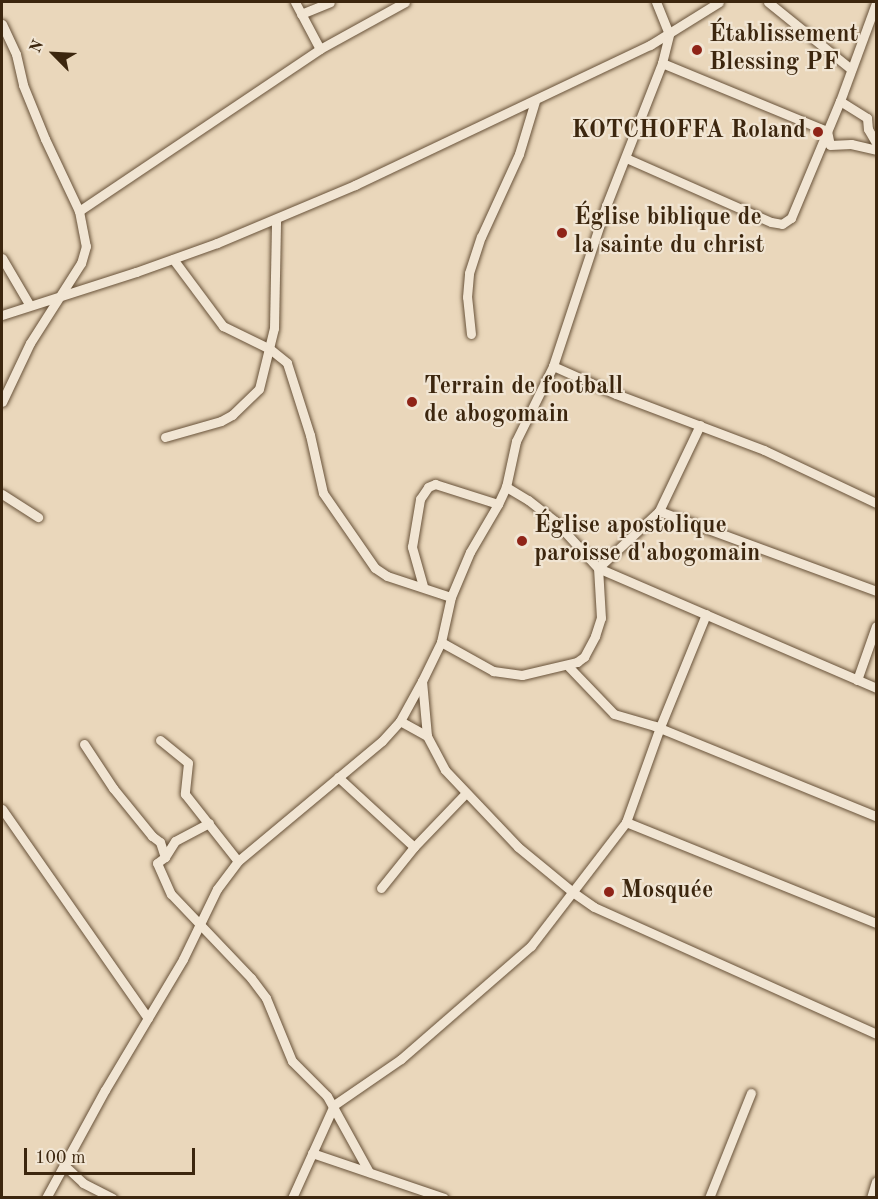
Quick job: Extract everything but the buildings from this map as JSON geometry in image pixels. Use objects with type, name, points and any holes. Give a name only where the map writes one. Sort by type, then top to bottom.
[{"type":"street","points":[[295,2],[320,49]]},
{"type":"street","points":[[301,14],[330,2]]},
{"type":"street","points":[[79,211],[320,49],[405,2]]},
{"type":"street","points":[[46,1197],[105,1090],[183,959],[217,889],[238,861],[382,741],[400,721],[422,681],[441,642],[451,597],[470,552],[506,487],[516,441],[553,366],[606,206],[662,63],[669,34],[656,2]]},
{"type":"street","points":[[2,315],[29,304],[61,297],[173,259],[276,219],[535,102],[669,34],[719,2]]},
{"type":"street","points":[[768,2],[851,69]]},
{"type":"street","points":[[626,158],[771,222],[782,224],[791,218],[840,101],[876,3]]},
{"type":"street","points":[[2,24],[16,54],[23,85],[45,139],[79,211],[86,246],[81,263],[30,343],[2,402]]},
{"type":"street","points":[[662,63],[827,131]]},
{"type":"street","points":[[840,101],[867,118],[868,129],[876,143]]},
{"type":"street","points":[[471,334],[467,297],[469,273],[481,237],[519,154],[535,102]]},
{"type":"street","points":[[827,131],[830,145],[851,144],[876,150]]},
{"type":"street","points":[[165,437],[211,425],[232,415],[259,389],[270,349],[276,310],[276,219]]},
{"type":"street","points":[[2,258],[29,304]]},
{"type":"street","points":[[173,259],[223,326],[270,349],[287,363],[295,383],[323,493],[375,568],[387,576],[451,597]]},
{"type":"street","points":[[553,366],[616,394],[774,454],[876,503]]},
{"type":"street","points":[[598,568],[659,511],[700,425]]},
{"type":"street","points":[[423,586],[412,547],[420,499],[428,487],[442,486],[498,504]]},
{"type":"street","points":[[506,487],[528,500],[555,521],[598,568],[876,688]]},
{"type":"street","points":[[2,494],[38,517]]},
{"type":"street","points":[[659,511],[876,591]]},
{"type":"street","points":[[441,642],[493,671],[504,674],[522,675],[568,666],[584,657],[601,618],[598,568]]},
{"type":"street","points":[[292,1197],[334,1105],[401,1059],[531,946],[574,893],[626,822],[660,728],[706,614]]},
{"type":"street","points":[[857,680],[876,626]]},
{"type":"street","points":[[568,666],[614,714],[660,728],[876,816]]},
{"type":"street","points":[[422,681],[426,736],[445,770],[519,847],[574,893],[594,907],[876,1034]]},
{"type":"street","points":[[400,721],[426,736]]},
{"type":"street","points":[[160,740],[188,763],[185,794],[238,861]]},
{"type":"street","points":[[84,744],[114,788],[152,836],[160,842],[165,857]]},
{"type":"street","points":[[338,777],[414,847]]},
{"type":"street","points":[[381,888],[414,847],[466,793]]},
{"type":"street","points":[[2,808],[148,1018]]},
{"type":"street","points":[[626,822],[876,923]]},
{"type":"street","points":[[209,823],[175,841],[165,857],[157,863],[171,894],[243,970],[266,998],[292,1061],[316,1083],[334,1105],[369,1172]]},
{"type":"street","points":[[709,1197],[751,1093]]},
{"type":"street","points":[[312,1153],[444,1197]]},
{"type":"street","points":[[65,1166],[83,1183],[112,1197]]},
{"type":"street","points":[[871,1197],[876,1182]]},
{"type":"place","name":"Établissement Blessing PF","points":[[697,50]]},
{"type":"place","name":"KOTCHOFFA Roland","points":[[818,132]]},
{"type":"place","name":"Église biblique de la sainte du christ","points":[[562,233]]},
{"type":"place","name":"Terrain de football de abogomain","points":[[412,402]]},
{"type":"place","name":"Église apostolique paroisse d'abogomain","points":[[522,541]]},
{"type":"place","name":"Mosquée","points":[[609,892]]}]
